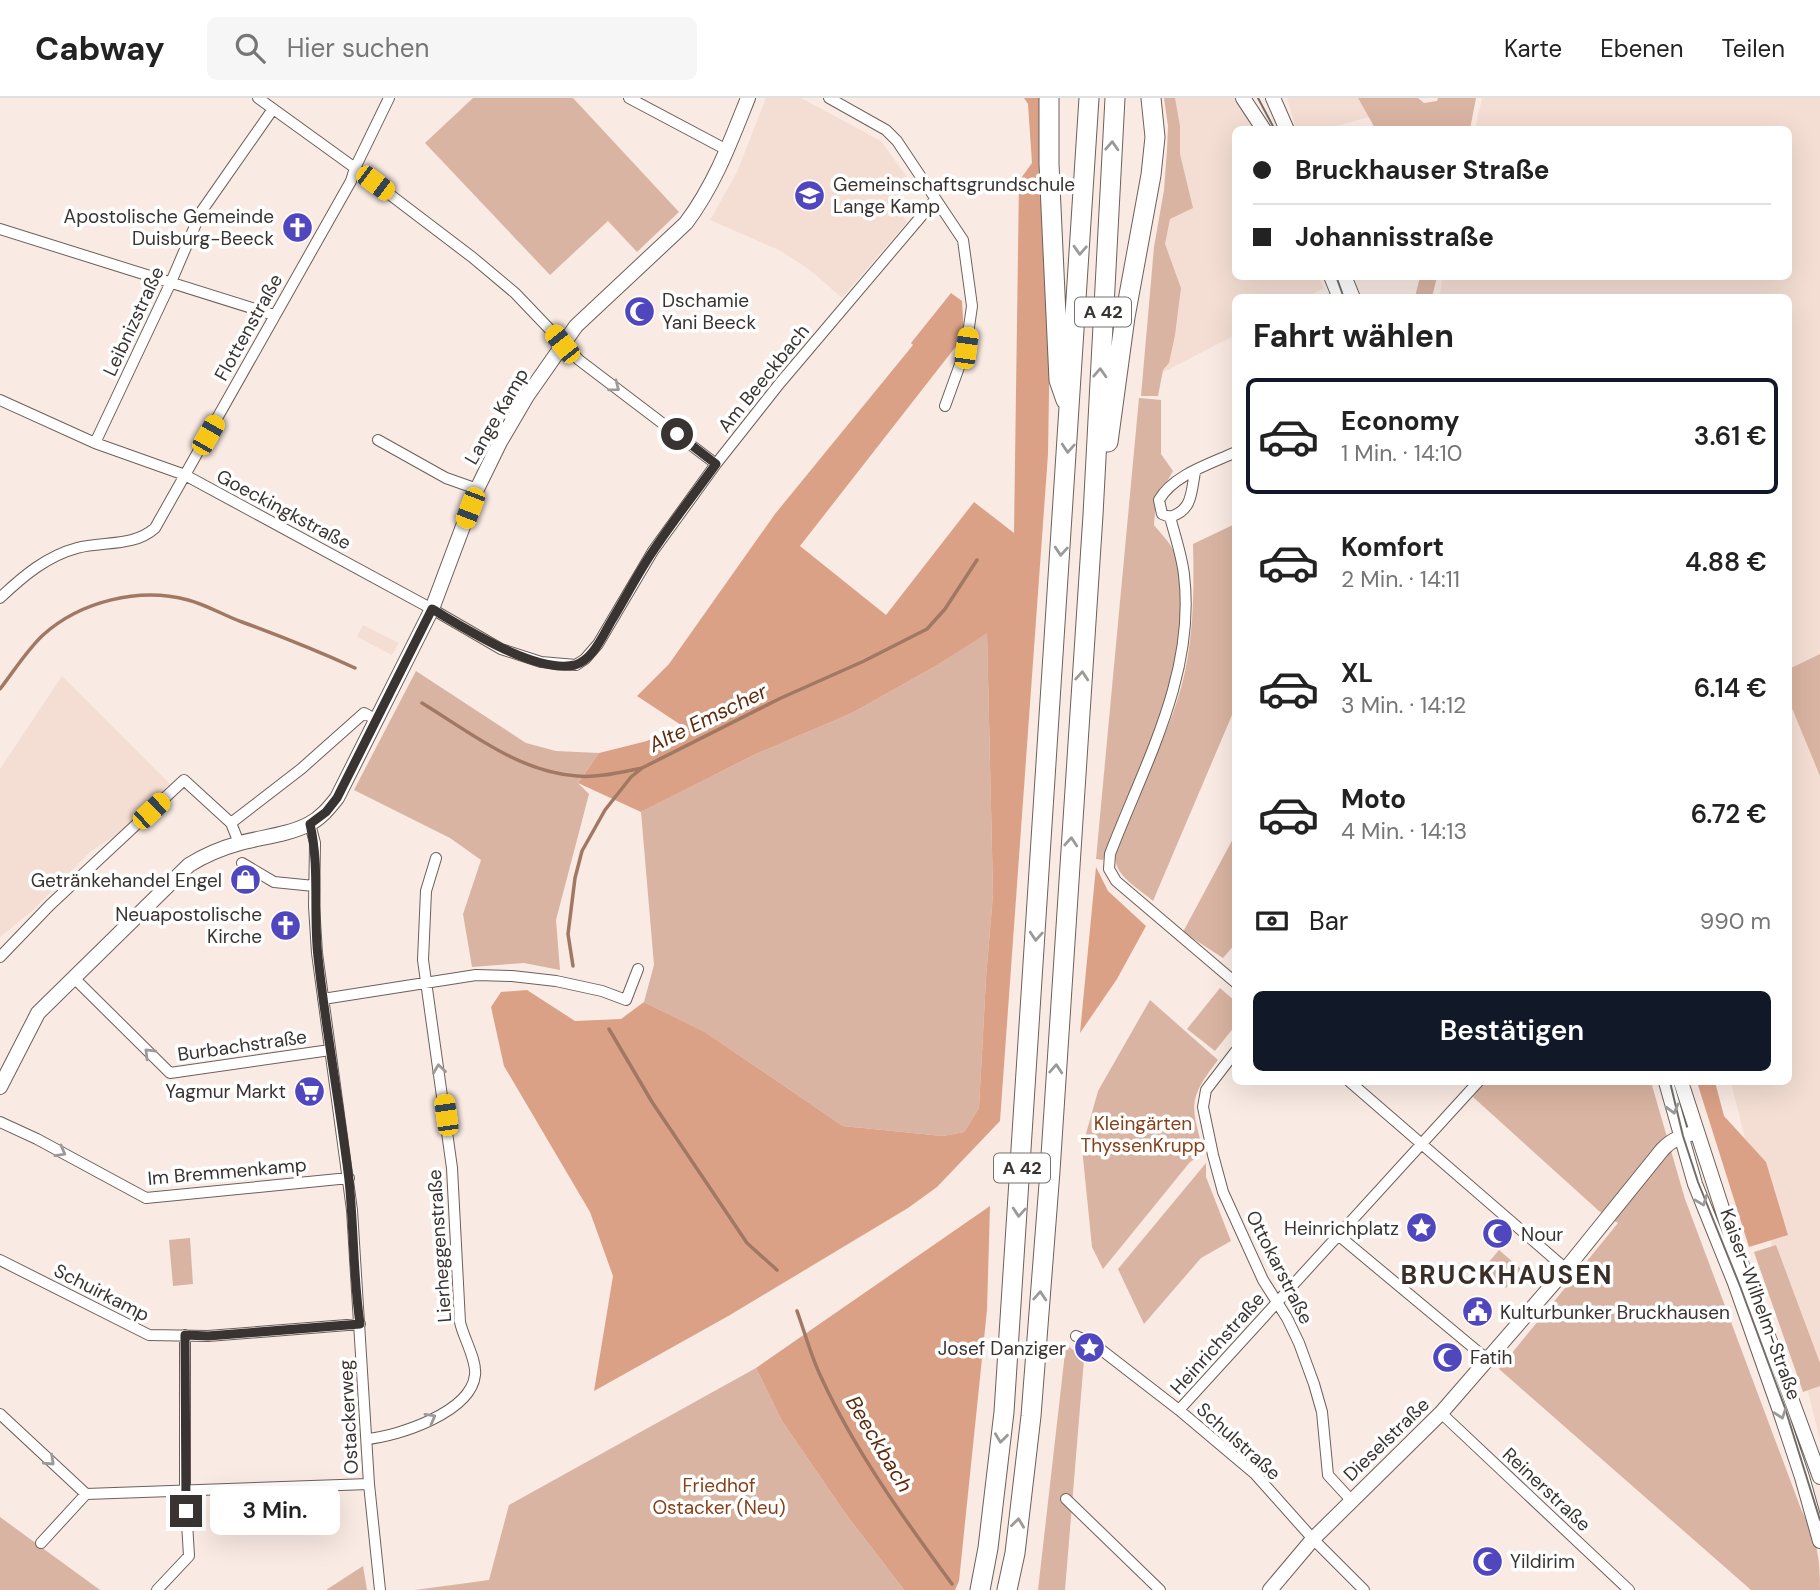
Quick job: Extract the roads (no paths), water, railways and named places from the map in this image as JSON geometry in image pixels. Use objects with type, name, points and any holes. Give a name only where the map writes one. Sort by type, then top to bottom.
[{"type":"highway","points":[[1049,98],[1049,164],[1059,380],[1070,412]]},
{"type":"highway","points":[[1093,515],[1106,458],[1125,317],[1151,175],[1155,137],[1151,98]]},
{"type":"highway","name":"A 42","points":[[980,1590],[988,1548],[1004,1412],[1089,103]]},
{"type":"highway","name":"A 42","points":[[1007,1590],[1015,1553],[1031,1416],[1050,1171],[1093,515],[1114,104]]},
{"type":"street","name":"Flottenstraße","points":[[0,598],[34,569],[61,553],[88,545],[140,538],[160,521],[351,181],[355,167],[389,98]]},
{"type":"street","points":[[629,98],[727,150]]},
{"type":"street","name":"Lange Kamp","points":[[310,824],[326,812],[337,798],[432,609],[477,489],[500,442],[576,326],[686,223],[714,181],[748,98]]},
{"type":"street","points":[[829,98],[886,130],[897,141],[963,240],[972,306],[966,348],[945,406]]},
{"type":"street","points":[[1243,98],[1261,126]]},
{"type":"street","points":[[1273,98],[1285,126]]},
{"type":"street","points":[[261,99],[355,167],[515,293],[579,360],[716,464]]},
{"type":"street","name":"Leibnizstraße","points":[[95,443],[201,212],[273,109]]},
{"type":"street","name":"Am Beeckbach","points":[[432,609],[501,649],[541,662],[576,664],[585,659],[598,644],[653,551],[716,464],[780,383],[935,200]]},
{"type":"street","points":[[0,229],[274,315]]},
{"type":"street","name":"Goeckingkstraße","points":[[0,400],[95,443],[185,475],[432,609]]},
{"type":"street","points":[[378,440],[446,478],[477,489]]},
{"type":"street","points":[[1195,472],[1189,504],[1181,514],[1170,517],[1162,514],[1159,500],[1165,489],[1195,472],[1232,454]]},
{"type":"street","points":[[1170,517],[1184,574],[1183,647],[1161,729],[1110,854],[1109,869],[1116,881],[1232,980]]},
{"type":"street","points":[[231,823],[301,769],[364,713],[375,719]]},
{"type":"street","points":[[0,957],[50,905],[184,780],[231,823],[239,843]]},
{"type":"street","points":[[0,1087],[4,1066],[38,1013],[189,864],[239,843],[279,835],[310,824]]},
{"type":"street","name":"Ostackerweg","points":[[310,824],[314,843],[317,941],[323,999],[349,1178],[369,1484],[380,1590]]},
{"type":"street","name":"Lierheggenstraße","points":[[367,1439],[388,1437],[428,1421],[461,1400],[471,1388],[475,1377],[475,1366],[460,1322],[452,1168],[423,960],[426,891],[436,858]]},
{"type":"street","points":[[242,863],[274,881],[314,886]]},
{"type":"street","points":[[323,999],[476,975],[512,975],[602,991],[626,1000],[638,969]]},
{"type":"street","name":"Burbachstraße","points":[[73,977],[170,1073],[330,1050]]},
{"type":"street","name":"Ottokarstraße","points":[[1232,1056],[1206,1090],[1203,1107],[1223,1192],[1263,1280],[1299,1343],[1322,1412],[1328,1475],[1351,1500]]},
{"type":"street","points":[[1354,1085],[1566,1269]]},
{"type":"street","name":"Heinrichstraße","points":[[1179,1410],[1475,1085]]},
{"type":"street","name":"Kaiser-Wilhelm-Straße","points":[[1667,1085],[1695,1184],[1735,1283],[1780,1411],[1820,1541]]},
{"type":"street","name":"Kaiser-Wilhelm-Straße","points":[[1682,1085],[1743,1271],[1820,1477]]},
{"type":"street","name":"Im Bremmenkamp","points":[[0,1122],[146,1198],[349,1178]]},
{"type":"street","name":"Dieselstraße","points":[[1270,1590],[1312,1539],[1441,1413],[1566,1269],[1661,1150],[1680,1136],[1697,1132]]},
{"type":"street","points":[[1338,1236],[1488,1360]]},
{"type":"street","name":"Schuirkamp","points":[[0,1260],[149,1335],[208,1336],[360,1324]]},
{"type":"street","points":[[157,1590],[189,1556],[184,1489],[185,1335]]},
{"type":"street","name":"Schulstraße","points":[[1076,1336],[1096,1345],[1255,1474],[1312,1539],[1364,1590]]},
{"type":"street","name":"Reinerstraße","points":[[1441,1413],[1629,1590]]},
{"type":"street","points":[[0,1414],[86,1494]]},
{"type":"street","points":[[41,1543],[86,1494],[369,1484]]},
{"type":"street","points":[[1066,1499],[1160,1590]]},
{"type":"waterway","name":"Alte Emscher","points":[[422,703],[496,749],[535,767],[577,776],[642,768],[927,629],[945,609],[977,560]]},
{"type":"waterway","name":"Alte Emscher","points":[[0,689],[32,647],[58,623],[93,606],[131,596],[169,596],[195,602],[355,668]]},
{"type":"waterway","name":"Beeckbach","points":[[573,966],[568,934],[575,878],[582,851],[605,810],[631,777],[641,769]]},
{"type":"waterway","name":"Beeckbach","points":[[609,1029],[652,1102],[747,1243],[777,1270]]},
{"type":"waterway","name":"Beeckbach","points":[[797,1311],[817,1369],[849,1431],[898,1509],[952,1584]]},
{"type":"tram line","points":[[1258,98],[1273,126]]},
{"type":"tram line","points":[[1337,280],[1343,294]]},
{"type":"tram line","points":[[1671,1085],[1698,1182],[1785,1408],[1820,1520]]},
{"type":"place","name":"Gemeinschaftsgrundschule Lange Kamp","points":[[810,195]]},
{"type":"place","name":"Apostolische Gemeinde Duisburg-Beeck","points":[[297,227]]},
{"type":"place","name":"Dschamie Yani Beeck","points":[[639,311]]},
{"type":"place","name":"Getränkehandel Engel","points":[[245,880]]},
{"type":"place","name":"Neuapostolische Kirche","points":[[285,925]]},
{"type":"place","name":"Yagmur Markt","points":[[309,1091]]},
{"type":"place","name":"Heinrichplatz","points":[[1422,1228]]},
{"type":"place","name":"Nour","points":[[1498,1234]]},
{"type":"place","name":"Kulturbunker Bruckhausen","points":[[1477,1312]]},
{"type":"place","name":"Josef Danziger","points":[[1089,1348]]},
{"type":"place","name":"Fatih","points":[[1447,1357]]},
{"type":"place","name":"Yildirim","points":[[1487,1561]]},
{"type":"district","name":"BRUCKHAUSEN","points":[[1507,1275]]},
{"type":"park label","name":"Kleingärten ThyssenKrupp","points":[[1143,1134]]},
{"type":"park label","name":"Friedhof Ostacker (Neu)","points":[[719,1496]]}]
